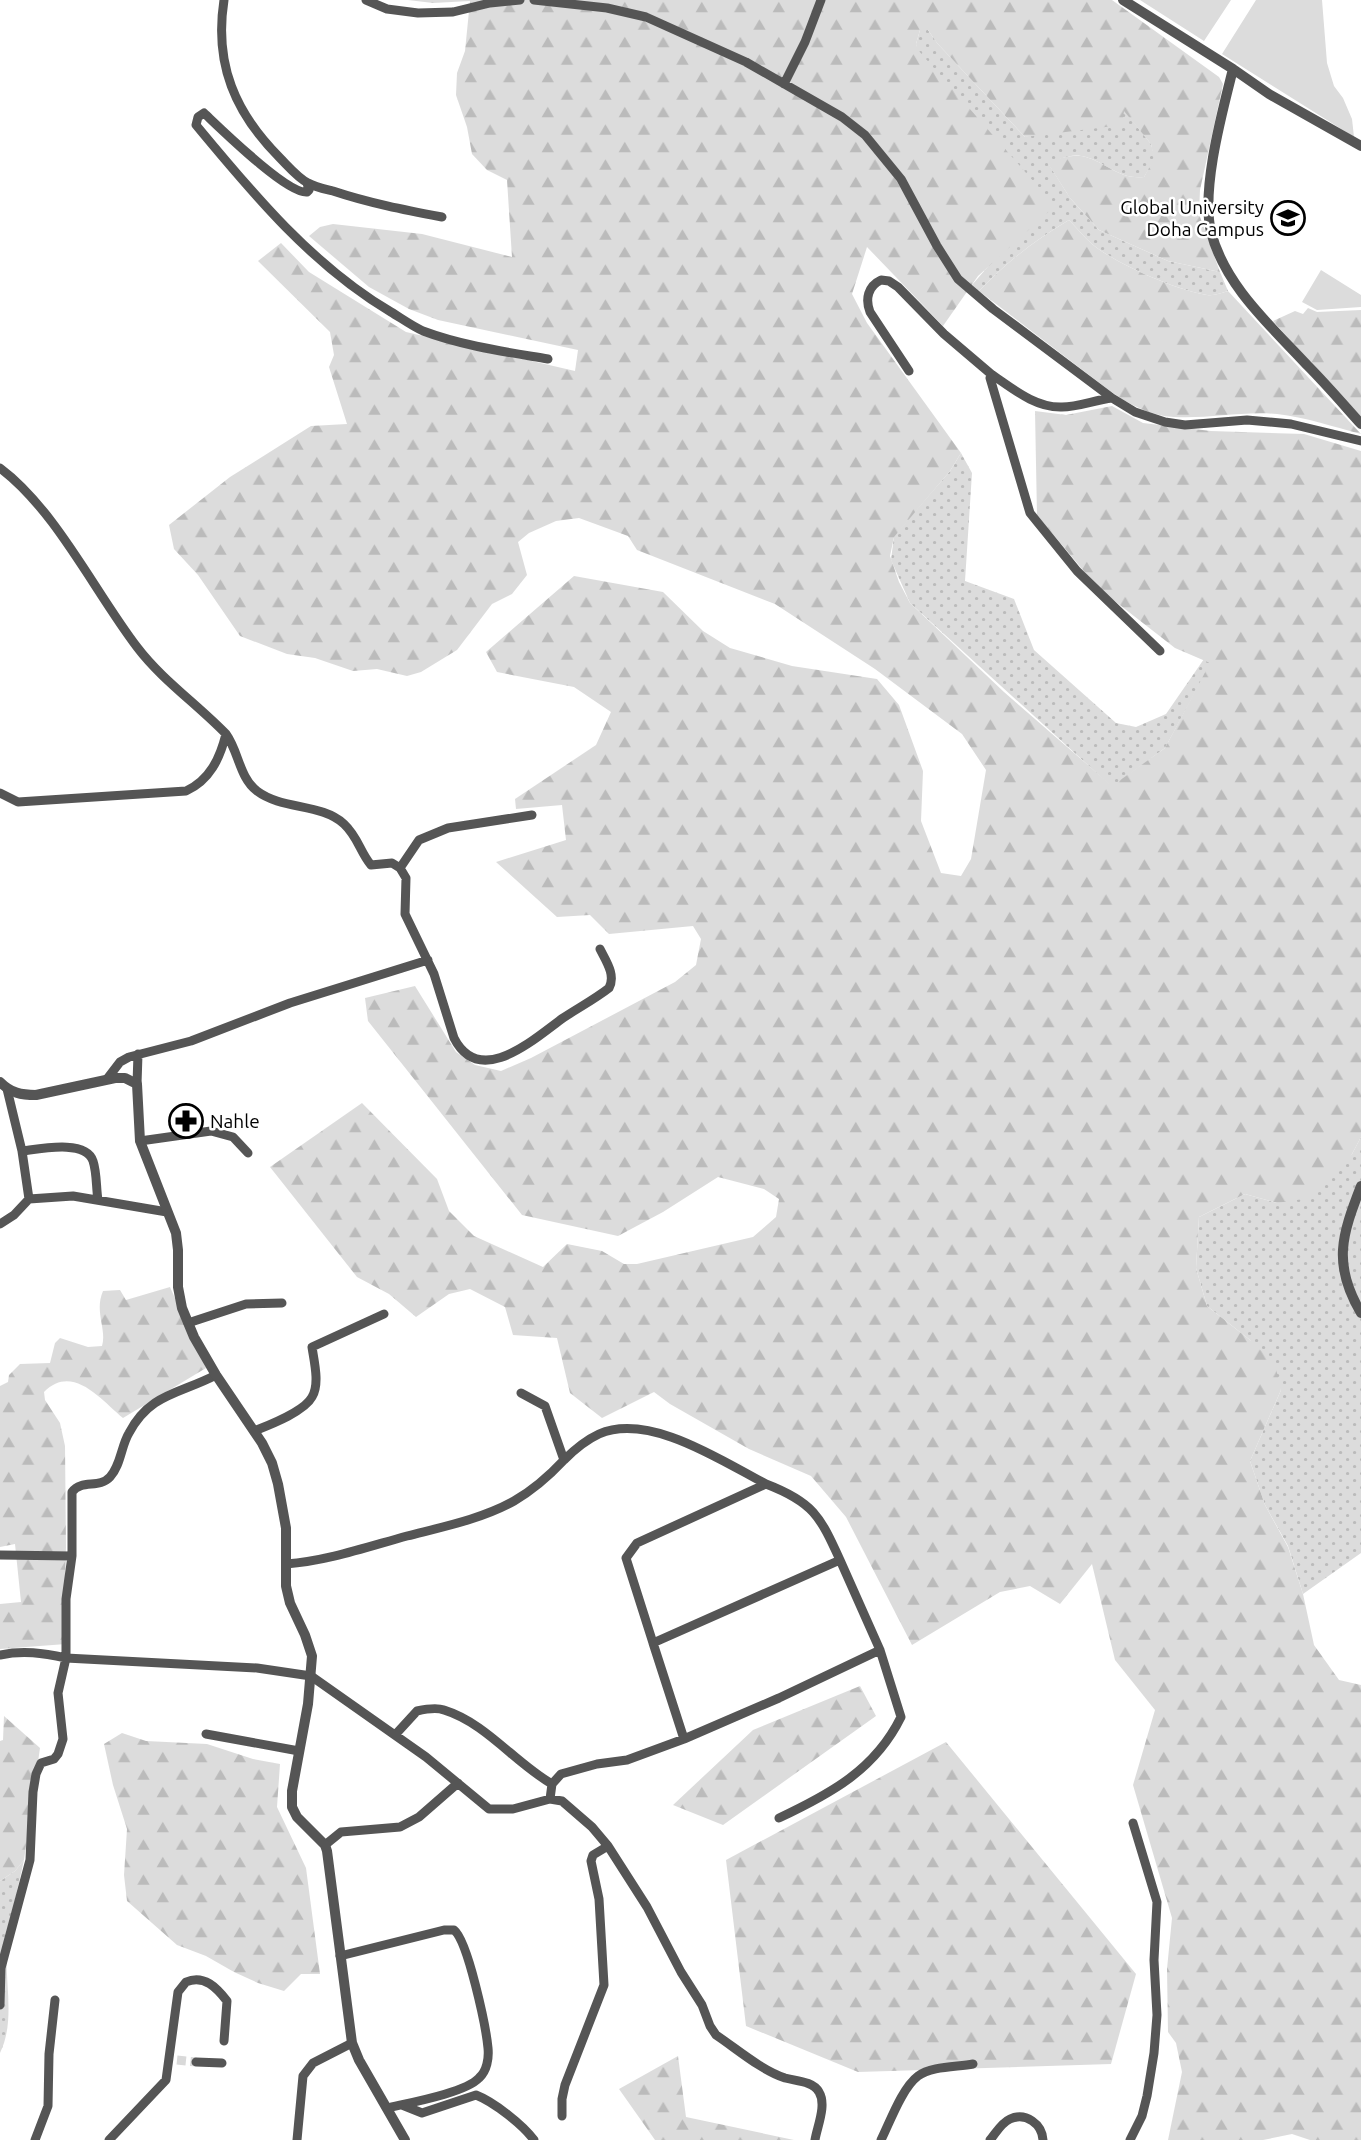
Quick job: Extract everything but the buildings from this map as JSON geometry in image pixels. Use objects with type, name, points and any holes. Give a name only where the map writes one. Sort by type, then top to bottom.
[{"type":"street","points":[[223,0],[222,57],[232,88],[258,136],[307,183],[364,201],[442,217]]},
{"type":"street","points":[[366,0],[387,9],[418,13],[453,12],[520,0]]},
{"type":"street","points":[[534,0],[607,8],[646,17],[746,62],[842,117],[865,135],[901,179],[954,273],[974,294],[1135,412],[1165,422],[1185,425],[1268,421],[1314,428],[1361,442]]},
{"type":"street","points":[[784,84],[805,42],[821,0]]},
{"type":"street","points":[[1123,0],[1269,94],[1361,146]]},
{"type":"street","points":[[1233,69],[1210,183],[1211,231],[1227,270],[1254,307],[1361,424]]},
{"type":"street","points":[[307,183],[309,190],[298,192],[276,177],[204,113],[198,117],[196,125],[211,144],[306,249],[361,295],[422,330],[482,347],[548,359]]},
{"type":"street","points":[[909,371],[867,304],[871,287],[881,280],[889,281],[898,287],[944,334],[991,374],[1037,404],[1074,406],[1112,397]]},
{"type":"street","points":[[991,374],[990,384],[1000,409],[1027,505],[1034,519],[1077,572],[1160,651]]},
{"type":"street","points":[[0,468],[19,484],[60,535],[148,660],[226,734],[233,743],[249,782],[258,791],[276,801],[332,816],[342,822],[358,840],[371,865],[392,863],[400,868],[406,878],[405,914],[428,960],[459,1048],[467,1055],[490,1061],[518,1049],[609,988],[612,982],[610,970],[600,949]]},
{"type":"street","points":[[0,793],[18,802],[187,791],[213,769],[226,734]]},
{"type":"street","points":[[400,868],[419,840],[448,828],[532,815]]},
{"type":"street","points":[[107,1079],[120,1062],[138,1054],[191,1041],[290,1003],[428,960]]},
{"type":"street","points":[[138,1054],[140,1141],[176,1233],[178,1294],[188,1323],[216,1375],[272,1463],[278,1484],[286,1528],[288,1595],[306,1634],[312,1656],[292,1807],[297,1817],[325,1845],[352,2043],[405,2140]]},
{"type":"street","points":[[3,1086],[26,1095],[36,1095],[107,1079],[125,1078],[137,1084]]},
{"type":"street","points":[[3,1086],[22,1151],[29,1199]]},
{"type":"street","points":[[140,1141],[211,1131],[233,1137],[248,1153]]},
{"type":"street","points":[[22,1151],[75,1148],[88,1154],[93,1160],[98,1200]]},
{"type":"street","points":[[1361,1186],[1345,1228],[1341,1258],[1348,1289],[1361,1313]]},
{"type":"street","points":[[0,1224],[15,1215],[29,1199],[73,1196],[167,1212]]},
{"type":"street","points":[[188,1323],[246,1304],[282,1303]]},
{"type":"street","points":[[254,1432],[294,1413],[312,1399],[315,1390],[312,1347],[384,1314]]},
{"type":"street","points":[[0,2005],[1,1968],[30,1860],[36,1773],[41,1763],[54,1759],[61,1749],[58,1693],[66,1658],[66,1599],[72,1556],[70,1497],[74,1488],[107,1480],[136,1419],[151,1404],[216,1375]]},
{"type":"street","points":[[521,1393],[545,1406],[564,1460]]},
{"type":"street","points":[[286,1564],[320,1560],[486,1513],[513,1502],[528,1492],[549,1477],[574,1450],[601,1433],[629,1429],[688,1443],[789,1493],[813,1509],[826,1531],[880,1650],[901,1717],[891,1738],[860,1772],[819,1799],[779,1818]]},
{"type":"street","points":[[684,1739],[626,1558],[637,1544],[766,1483]]},
{"type":"street","points":[[0,1555],[72,1556]]},
{"type":"street","points":[[653,1643],[840,1560]]},
{"type":"street","points":[[550,1799],[552,1784],[561,1774],[597,1764],[627,1760],[684,1739],[880,1650]]},
{"type":"street","points":[[0,1655],[17,1651],[66,1658],[257,1668],[311,1676],[396,1735],[489,1809],[513,1809],[550,1799],[562,1801],[575,1810],[608,1846],[647,1907],[716,2035],[783,2077],[810,2084],[818,2090],[822,2100],[815,2140]]},
{"type":"street","points":[[396,1735],[417,1711],[442,1709],[483,1732],[531,1772],[552,1784]]},
{"type":"street","points":[[206,1734],[299,1751]]},
{"type":"street","points":[[325,1845],[341,1832],[400,1827],[419,1817],[458,1783]]},
{"type":"street","points":[[1130,2140],[1142,2116],[1147,2096],[1157,2015],[1154,1961],[1157,1902],[1133,1822]]},
{"type":"street","points":[[562,2116],[565,2085],[604,1985],[599,1899],[591,1861],[593,1855],[608,1846]]},
{"type":"street","points":[[340,1955],[443,1930],[454,1930],[464,1943],[482,2013],[488,2050],[486,2068],[481,2077],[473,2083],[387,2108]]},
{"type":"street","points":[[109,2140],[166,2080],[174,2060],[178,1992],[186,1982],[192,1979],[209,1983],[227,2001],[224,2040]]},
{"type":"street","points":[[35,2140],[48,2106],[55,2000]]},
{"type":"street","points":[[297,2140],[303,2076],[313,2063],[352,2043]]},
{"type":"street","points":[[195,2062],[222,2063]]},
{"type":"street","points":[[881,2140],[899,2103],[919,2075],[973,2064]]},
{"type":"street","points":[[402,2105],[422,2113],[476,2095],[516,2122],[534,2140]]},
{"type":"street","points":[[990,2140],[1006,2122],[1019,2117],[1038,2126],[1042,2130],[1043,2140]]},
{"type":"green space","points":[[408,0],[1112,0],[1219,77],[1223,84],[1200,190],[1199,214],[1220,272],[1168,261],[1099,230],[1070,198],[1047,162],[1081,156],[1126,176],[1144,177],[1154,159],[1151,144],[1124,111],[1122,125],[1025,137],[928,30],[920,30],[916,44],[918,50],[1055,206],[978,276],[943,326],[867,247],[852,294],[867,323],[961,453],[950,471],[894,537],[890,556],[910,603],[1004,692],[1112,786],[1165,748],[1210,663],[1175,648],[1098,588],[1037,515],[1035,411],[1066,415],[1112,406],[1143,423],[1211,431],[1304,434],[1361,451],[1361,1137],[1352,1154],[1310,1198],[1277,1203],[1245,1194],[1199,1217],[1196,1268],[1207,1306],[1275,1364],[1281,1390],[1250,1461],[1265,1505],[1288,1547],[1303,1594],[1314,1645],[1339,1680],[1361,1685],[1361,2140],[1310,2140],[1292,2134],[1263,2140],[1168,2140],[1182,2072],[1176,2043],[1168,2032],[1167,1969],[1172,1918],[1133,1785],[1155,1710],[1115,1660],[1092,1564],[1060,1604],[1030,1586],[1000,1592],[912,1645],[846,1517],[811,1476],[749,1449],[654,1392],[602,1418],[570,1393],[557,1338],[513,1335],[505,1307],[470,1289],[449,1294],[416,1317],[389,1294],[357,1277],[270,1167],[362,1103],[437,1179],[449,1211],[474,1236],[543,1267],[567,1244],[602,1251],[624,1264],[637,1264],[753,1237],[776,1217],[779,1199],[764,1189],[718,1177],[663,1212],[618,1236],[522,1215],[368,1021],[365,998],[415,986],[456,1052],[475,1065],[501,1071],[675,982],[696,965],[701,939],[693,926],[609,934],[590,915],[557,917],[496,862],[566,840],[562,805],[516,809],[515,799],[596,745],[611,712],[574,687],[497,672],[486,652],[574,576],[663,592],[703,631],[730,648],[792,666],[877,679],[899,705],[923,771],[921,821],[941,873],[961,876],[971,859],[986,770],[962,734],[875,669],[775,604],[637,550],[628,536],[579,518],[556,521],[529,533],[518,542],[527,575],[512,594],[492,604],[457,650],[421,672],[407,676],[377,669],[353,671],[315,658],[287,654],[240,636],[198,575],[174,549],[169,525],[230,477],[311,426],[347,424],[329,367],[334,355],[330,332],[258,261],[281,243],[309,272],[406,332],[575,371],[578,350],[438,320],[409,309],[369,287],[309,236],[320,227],[333,224],[422,234],[512,257],[507,180],[487,170],[472,154],[467,127],[456,95],[457,73],[465,51],[470,1],[433,3]]},
{"type":"green space","points":[[1140,0],[1231,0],[1204,41]]},
{"type":"green space","points":[[1256,0],[1322,0],[1327,63],[1334,86],[1343,98],[1352,119],[1354,137],[1222,54]]},
{"type":"green space","points":[[920,30],[928,30],[1025,137],[1124,110],[1151,144],[1155,159],[1144,177],[1126,176],[1081,156],[1048,163],[1070,198],[1099,230],[1168,261],[1220,272],[1228,291],[1207,295],[1179,288],[1147,275],[1103,252],[1069,220],[1022,252],[979,291],[972,285],[991,263],[917,50]]},
{"type":"green space","points":[[1069,220],[1103,252],[1147,275],[1179,288],[1207,295],[1228,291],[1361,434],[1277,414],[1187,417],[1148,412],[1110,391],[979,291],[1022,252]]},
{"type":"green space","points":[[1321,270],[1361,295],[1361,307],[1317,310],[1302,302]]},
{"type":"green space","points":[[1308,308],[1317,312],[1361,310],[1361,419],[1273,321],[1295,311],[1303,314]]},
{"type":"green space","points":[[961,453],[972,473],[965,581],[1014,599],[1034,650],[1116,723],[1136,727],[1166,714],[1204,659],[1211,663],[1165,748],[1112,787],[910,603],[891,560],[894,536],[950,471]]},
{"type":"green space","points":[[1361,1137],[1361,1553],[1303,1594],[1288,1546],[1265,1505],[1250,1461],[1281,1390],[1250,1340],[1207,1306],[1196,1268],[1199,1217],[1245,1194],[1277,1203],[1352,1154]]},
{"type":"green space","points":[[170,1287],[206,1368],[123,1418],[96,1394],[76,1383],[65,1381],[44,1392],[45,1400],[60,1423],[65,1446],[66,1644],[0,1649],[0,1604],[21,1602],[15,1544],[0,1547],[0,1386],[8,1382],[9,1375],[20,1364],[50,1363],[55,1343],[60,1338],[88,1347],[102,1346],[100,1306],[103,1291],[120,1290],[126,1300]]},
{"type":"green space","points":[[860,1686],[876,1716],[723,1825],[673,1805],[753,1730]]},
{"type":"green space","points":[[4,1716],[40,1748],[24,1860],[15,1871],[0,1881],[0,1741],[3,1740]]},
{"type":"green space","points":[[122,1733],[146,1741],[207,1744],[253,1759],[280,1764],[277,1807],[306,1868],[320,1974],[301,1974],[284,1991],[258,1983],[206,1956],[177,1945],[127,1901],[124,1875],[127,1829],[104,1744]]},
{"type":"green space","points":[[946,1742],[1136,1974],[1111,2064],[858,2072],[746,2026],[726,1860]]},
{"type":"green space","points":[[24,1860],[8,1935],[8,2014],[5,2040],[0,2053],[0,1881],[15,1871]]},
{"type":"green space","points":[[678,2056],[686,2117],[794,2140],[655,2140],[619,2089]]},
{"type":"tunnel","points":[[177,2060],[196,2062]]},
{"type":"place","name":"Global University Doha Campus","points":[[1288,218]]},
{"type":"place","name":"Nahle","points":[[186,1121]]}]
